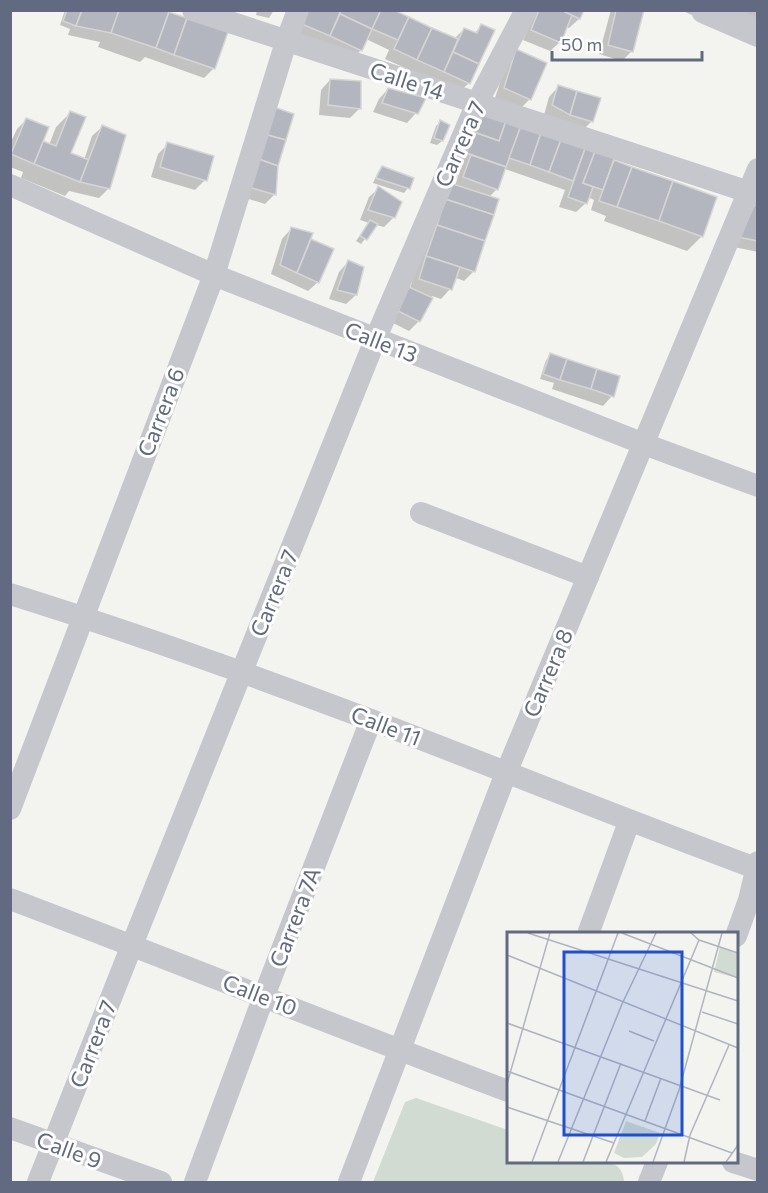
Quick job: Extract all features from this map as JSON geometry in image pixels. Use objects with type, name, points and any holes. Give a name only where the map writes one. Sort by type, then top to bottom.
[{"type":"street","name":"Calle 14","points":[[193,10],[753,193]]},
{"type":"street","name":"Carrera 6","points":[[10,809],[214,275],[298,10]]},
{"type":"street","name":"Carrera 7","points":[[38,1182],[375,340],[477,103],[526,10]]},
{"type":"street","points":[[705,10],[758,33]]},
{"type":"street","name":"Carrera 8","points":[[349,1182],[506,773],[644,444],[753,193],[758,169]]},
{"type":"street","name":"Calle 13","points":[[10,185],[214,275],[375,340],[758,486]]},
{"type":"street","points":[[421,513],[588,577]]},
{"type":"street","name":"Calle 11","points":[[10,594],[242,672],[371,720],[629,822],[757,868]]},
{"type":"street","name":"Carrera 7A","points":[[195,1182],[371,720]]},
{"type":"street","points":[[588,932],[629,822]]},
{"type":"street","points":[[737,932],[749,900],[758,862]]},
{"type":"street","name":"Calle 10","points":[[10,899],[507,1091]]},
{"type":"street","name":"Calle 9","points":[[10,1128],[161,1182]]},
{"type":"street","points":[[738,1162],[758,1170]]},
{"type":"street","points":[[649,1182],[656,1163]]},
{"type":"shaded area","points":[[416,1098],[507,1130],[507,1163],[609,1163],[619,1168],[624,1182],[373,1182],[405,1102]]},
{"type":"building","points":[[67,10],[82,10],[76,26],[63,21]]},
{"type":"building","points":[[82,10],[119,12],[111,33],[76,26]]},
{"type":"building","points":[[119,10],[165,10],[169,12],[156,48],[111,33]]},
{"type":"building","points":[[308,10],[341,10],[330,36],[302,24]]},
{"type":"building","points":[[341,10],[381,10],[372,29],[340,14]]},
{"type":"building","points":[[381,10],[394,10],[409,17],[398,40],[372,29]]},
{"type":"building","points":[[539,10],[561,10],[572,15],[561,43],[531,30]]},
{"type":"building","points":[[561,10],[584,10],[580,19]]},
{"type":"building","points":[[616,10],[644,10],[633,52],[608,45]]},
{"type":"building","points":[[169,12],[187,18],[174,55],[156,48]]},
{"type":"building","points":[[340,14],[372,29],[362,51],[330,36]]},
{"type":"building","points":[[409,17],[432,28],[417,60],[394,49]]},
{"type":"building","points":[[187,18],[228,32],[215,69],[174,55]]},
{"type":"building","points":[[481,24],[495,30],[479,64],[453,52],[464,28],[477,33]]},
{"type":"building","points":[[432,28],[458,39],[444,72],[417,60]]},
{"type":"building","points":[[516,49],[547,63],[531,100],[504,88]]},
{"type":"building","points":[[453,52],[479,64],[470,84],[444,72]]},
{"type":"building","points":[[330,79],[361,81],[361,109],[328,105]]},
{"type":"building","points":[[558,85],[577,91],[570,115],[552,105]]},
{"type":"building","points":[[388,88],[426,98],[418,114],[382,103]]},
{"type":"building","points":[[577,91],[601,98],[593,122],[570,115]]},
{"type":"building","points":[[268,105],[294,114],[286,140],[260,133]]},
{"type":"building","points":[[480,108],[507,118],[499,141],[471,131]]},
{"type":"building","points":[[70,111],[86,117],[71,153],[89,160],[80,182],[34,164],[43,141],[56,146]]},
{"type":"building","points":[[26,118],[49,127],[34,164],[11,154]]},
{"type":"building","points":[[507,118],[522,123],[506,167],[464,152],[471,131],[499,141]]},
{"type":"building","points":[[440,120],[450,125],[443,141],[434,138]]},
{"type":"building","points":[[522,123],[542,130],[530,165],[509,158]]},
{"type":"building","points":[[102,125],[126,135],[110,189],[80,182]]},
{"type":"building","points":[[542,130],[562,137],[549,172],[530,165]]},
{"type":"building","points":[[260,133],[286,140],[278,166],[253,157]]},
{"type":"building","points":[[562,137],[586,146],[573,181],[549,172]]},
{"type":"building","points":[[167,142],[214,156],[207,181],[160,167]]},
{"type":"building","points":[[586,146],[596,149],[583,183],[593,187],[587,204],[568,197]]},
{"type":"building","points":[[596,149],[615,156],[603,190],[583,183]]},
{"type":"building","points":[[471,155],[506,167],[498,190],[463,177]]},
{"type":"building","points":[[253,157],[278,166],[276,195],[245,186]]},
{"type":"building","points":[[614,160],[632,167],[617,207],[599,201]]},
{"type":"building","points":[[382,166],[414,178],[410,189],[376,178]]},
{"type":"building","points":[[632,167],[673,181],[659,221],[617,207]]},
{"type":"building","points":[[673,181],[717,197],[703,237],[659,221]]},
{"type":"building","points":[[450,183],[499,199],[494,215],[445,199]]},
{"type":"building","points":[[378,186],[402,202],[395,218],[368,210]]},
{"type":"building","points":[[445,199],[494,215],[485,241],[437,225]]},
{"type":"building","points":[[758,199],[758,241],[738,237]]},
{"type":"building","points":[[370,220],[378,224],[367,240],[360,236]]},
{"type":"building","points":[[437,225],[485,241],[475,272],[426,256]]},
{"type":"building","points":[[291,227],[313,233],[297,273],[280,265]]},
{"type":"building","points":[[311,239],[334,249],[319,283],[297,273]]},
{"type":"building","points":[[426,256],[460,267],[452,290],[419,279]]},
{"type":"building","points":[[348,260],[364,267],[357,295],[337,290]]},
{"type":"building","points":[[409,287],[433,298],[420,322],[398,311]]},
{"type":"building","points":[[550,353],[567,359],[560,380],[543,374]]},
{"type":"building","points":[[567,359],[597,369],[591,389],[560,380]]},
{"type":"building","points":[[597,369],[620,376],[614,397],[591,389]]}]
